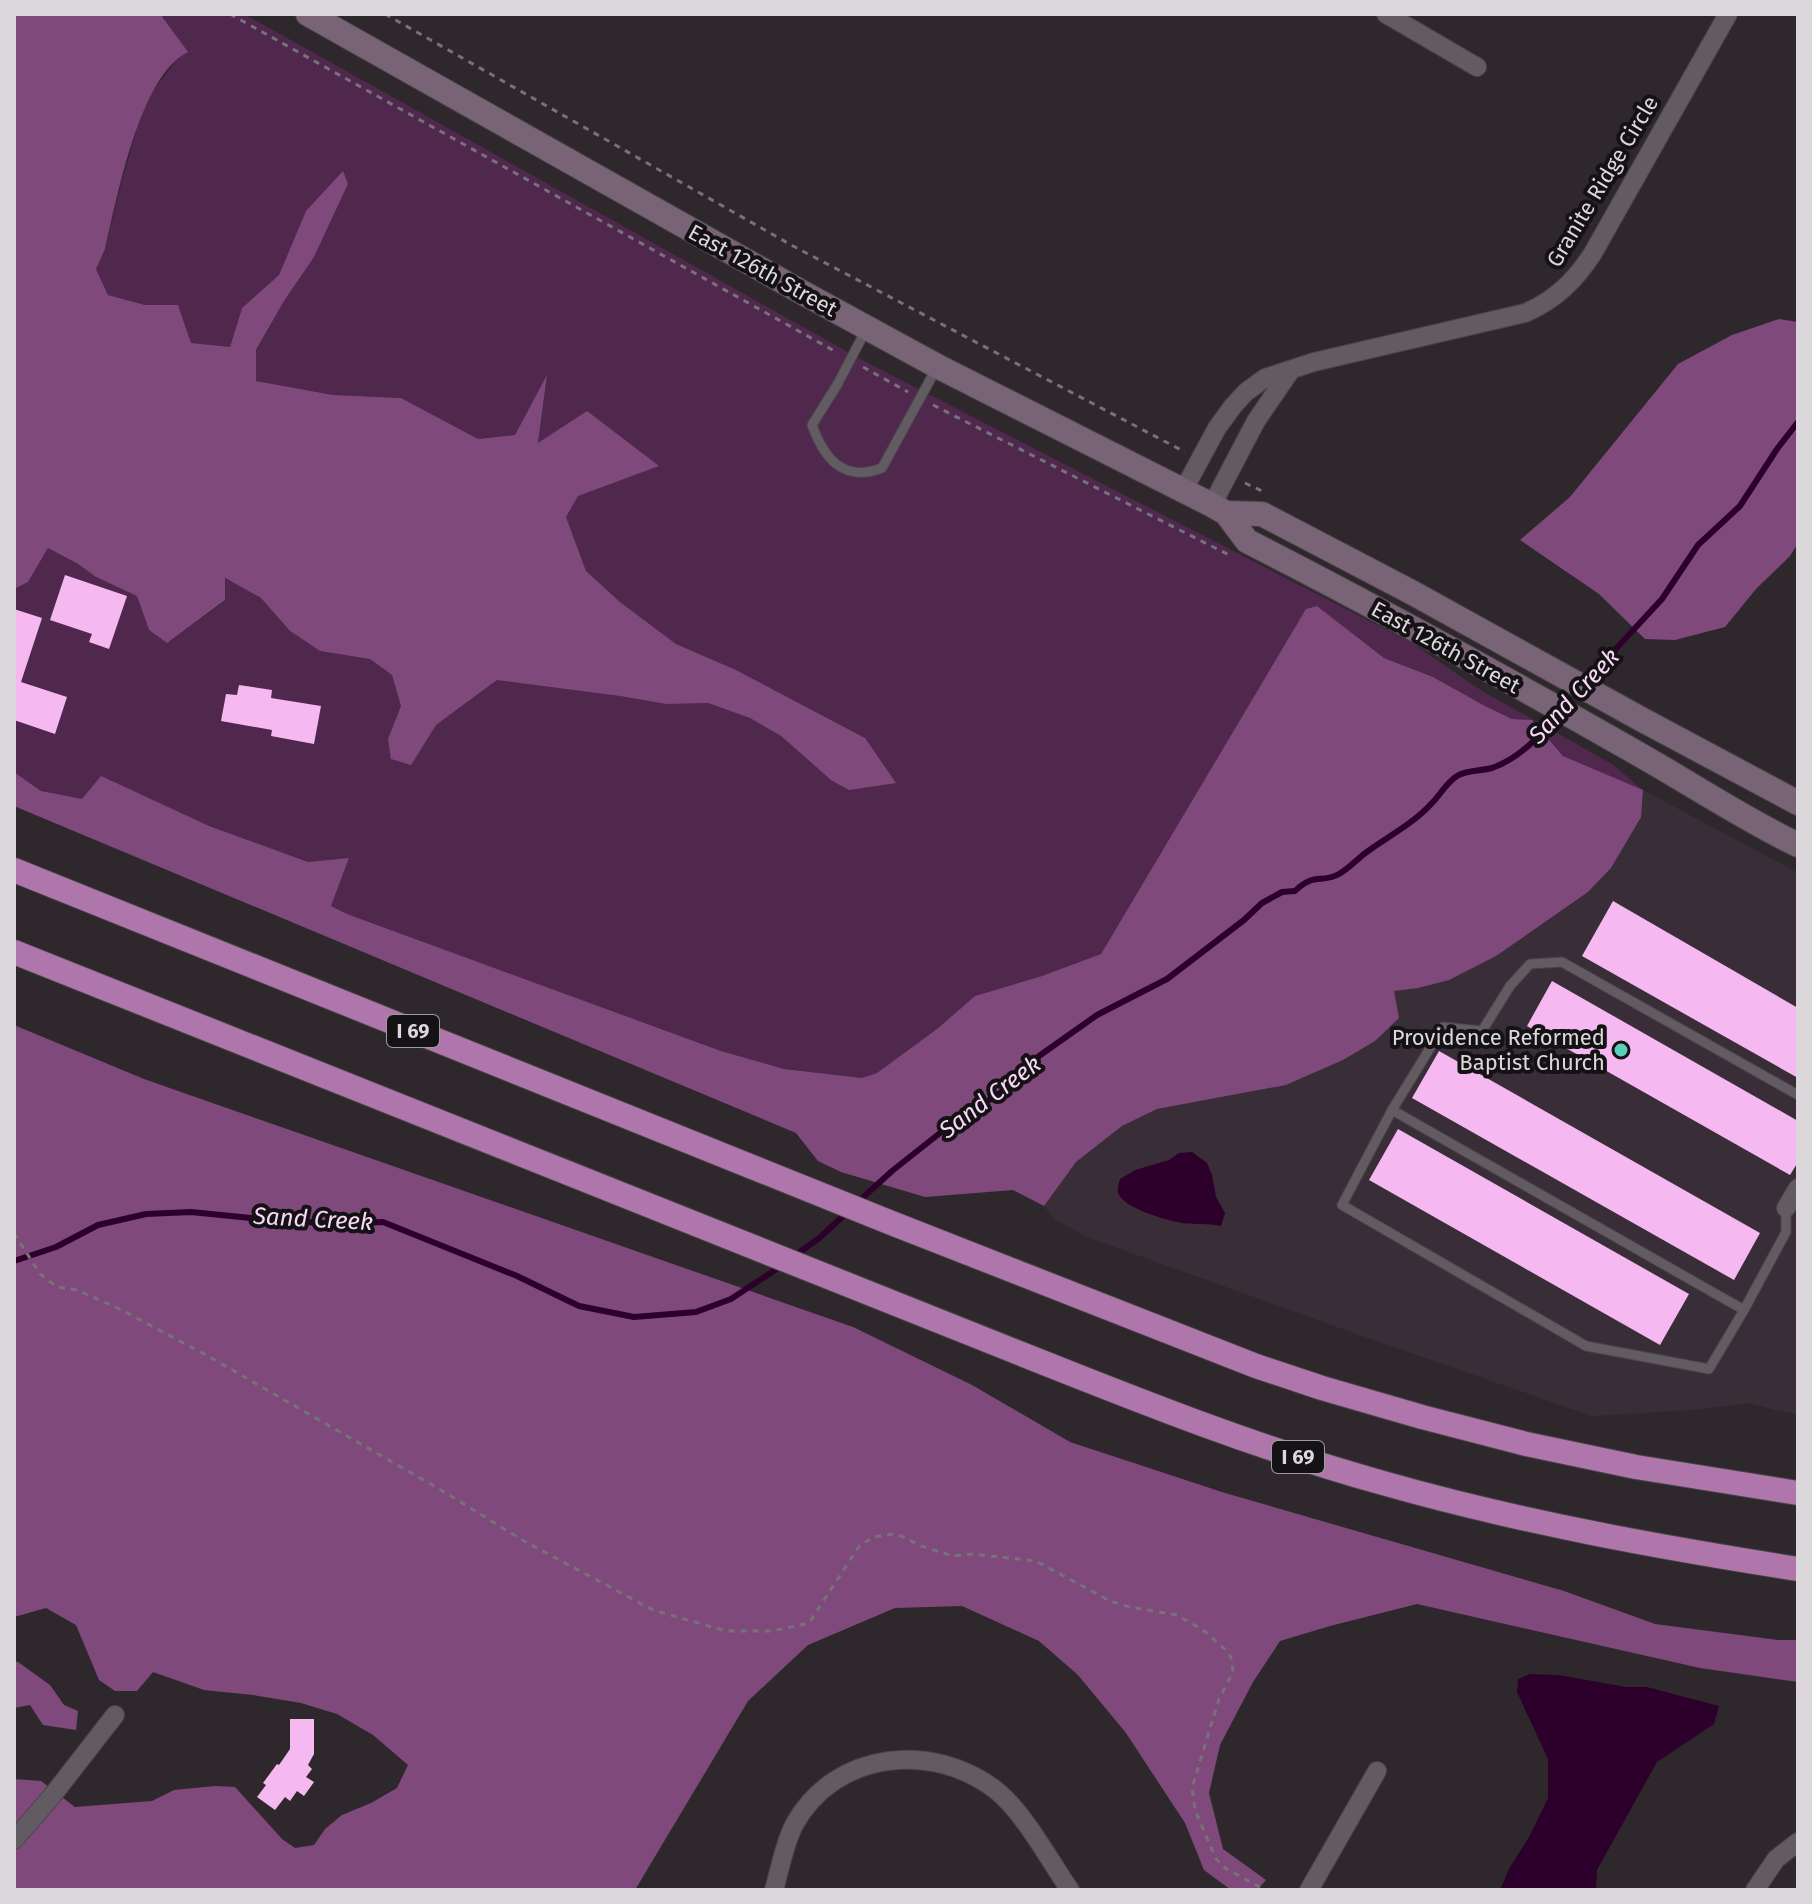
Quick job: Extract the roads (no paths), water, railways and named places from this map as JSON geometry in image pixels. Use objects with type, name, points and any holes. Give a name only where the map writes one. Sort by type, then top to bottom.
[{"type":"highway","name":"I 69","points":[[14,870],[1256,1366],[1422,1417],[1526,1444],[1636,1467],[1798,1493]]},
{"type":"highway","name":"I 69","points":[[14,952],[1183,1418],[1261,1446],[1382,1483],[1517,1518],[1683,1551],[1798,1569]]},
{"type":"main road","name":"East 126th Street","points":[[308,14],[937,366],[1219,509],[1262,514],[1798,803]]},
{"type":"main road","name":"East 126th Street","points":[[1219,509],[1247,541],[1388,614],[1798,845]]},
{"type":"street","points":[[1386,14],[1477,67]]},
{"type":"street","name":"Granite Ridge Circle","points":[[1183,491],[1217,428],[1246,392],[1265,378],[1314,362],[1516,316],[1542,306],[1571,283],[1593,253],[1728,14]]},
{"type":"street","points":[[1219,509],[1228,474],[1256,421],[1291,370]]},
{"type":"street","points":[[1786,1208],[1798,1188]]},
{"type":"street","points":[[14,1840],[115,1715]]},
{"type":"street","points":[[774,1890],[795,1825],[813,1800],[829,1785],[872,1764],[919,1759],[963,1770],[999,1793],[1019,1815],[1070,1890]]},
{"type":"street","points":[[1309,1890],[1377,1771]]},
{"type":"street","points":[[1755,1890],[1776,1859],[1798,1842]]},
{"type":"lane","points":[[867,328],[812,425],[820,447],[841,469],[869,473],[882,468],[937,366]]},
{"type":"lane","points":[[1786,1208],[1786,1232],[1709,1369],[1586,1346],[1342,1205],[1392,1110],[1443,1027],[1482,1031],[1510,986],[1530,964],[1562,962],[1798,1095]]},
{"type":"lane","points":[[1392,1110],[1744,1310]]},
{"type":"waterway","name":"Sand Creek","points":[[1586,681],[1662,599],[1698,545],[1740,506],[1798,422]]},
{"type":"waterway","name":"Sand Creek","points":[[857,1203],[945,1129],[1003,1091],[1039,1056],[1097,1015],[1167,979],[1262,903],[1282,892],[1295,891],[1307,882],[1343,872],[1417,817],[1453,779],[1461,774],[1492,768],[1512,758],[1537,738],[1558,714]]},
{"type":"waterway","name":"Sand Creek","points":[[793,1257],[849,1211]]},
{"type":"waterway","name":"Sand Creek","points":[[14,1261],[56,1247],[98,1225],[146,1214],[191,1212],[336,1224],[383,1222],[517,1276],[579,1306],[634,1317],[696,1312],[731,1299],[781,1266]]},
{"type":"place","name":"Providence Reformed Baptist Church","points":[[1621,1050]]}]
